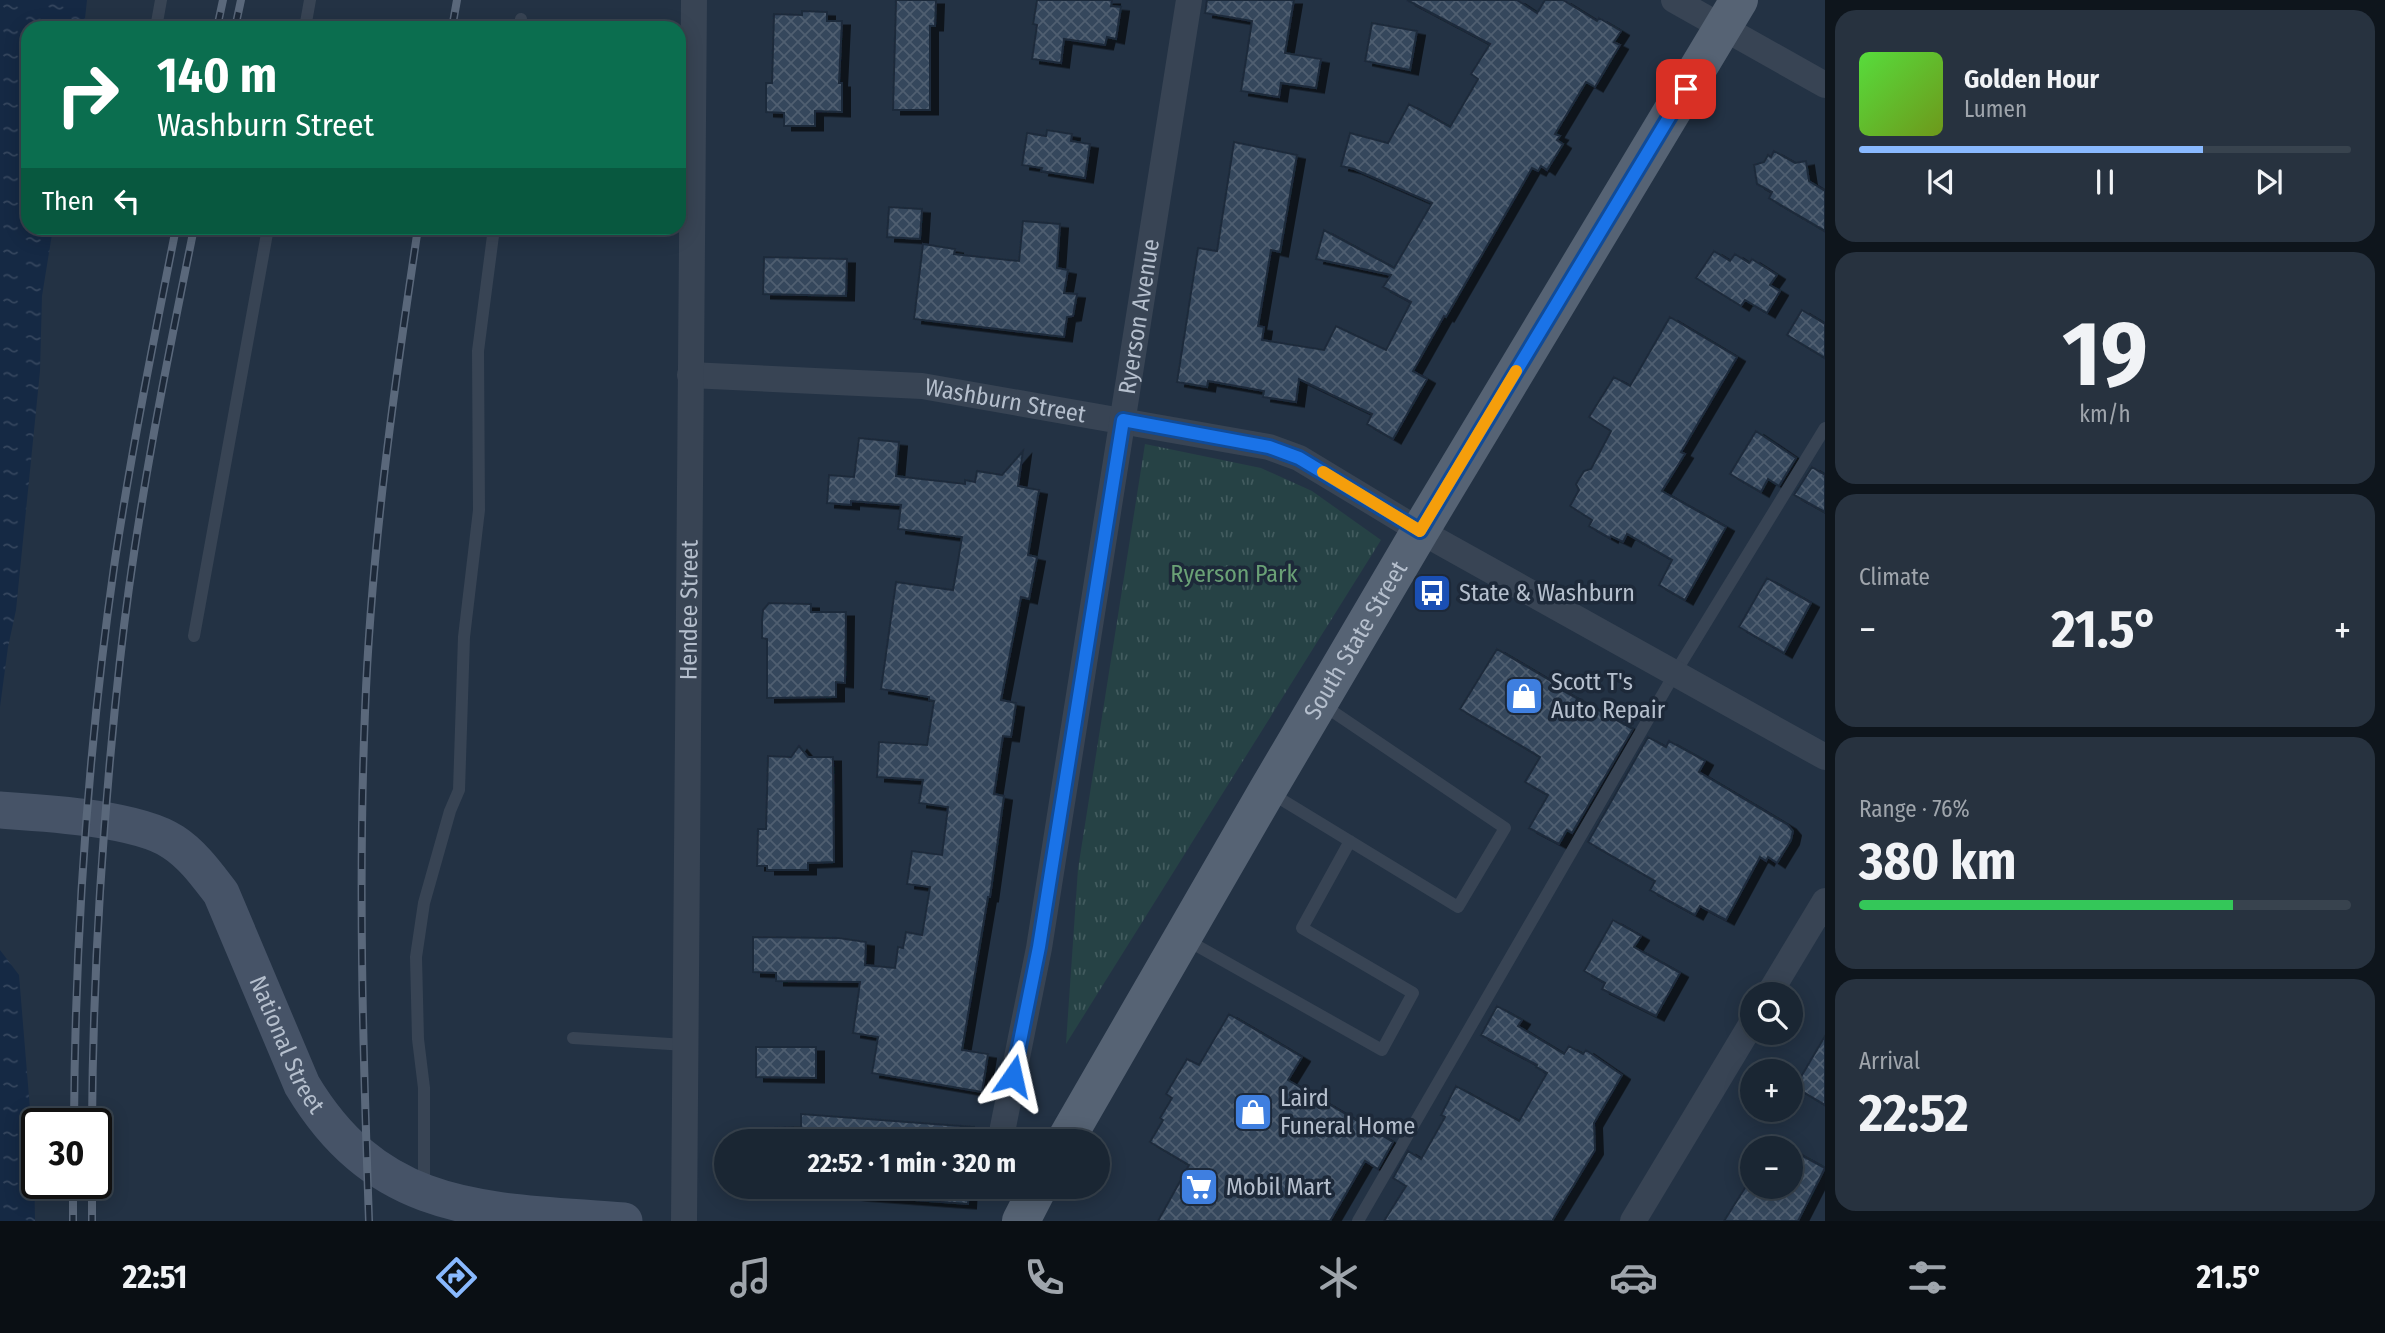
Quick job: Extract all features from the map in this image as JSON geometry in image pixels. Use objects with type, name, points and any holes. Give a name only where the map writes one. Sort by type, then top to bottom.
[{"type":"main road","name":"South State Street","points":[[1073,1129],[1267,790],[1731,14]]},
{"type":"main road","points":[[1021,1221],[1032,1199]]},
{"type":"street","name":"Hendee Street","points":[[684,1221],[694,0]]},
{"type":"street","name":"Ryerson Avenue","points":[[1003,1127],[1039,947],[1189,0]]},
{"type":"street","points":[[1674,0],[1731,14],[1825,85]]},
{"type":"street","name":"Washburn Street","points":[[690,375],[922,386],[1269,447],[1299,458],[1420,531],[1825,757]]},
{"type":"street","name":"National Street","points":[[0,810],[128,824],[173,841],[201,867],[221,893],[302,1085],[318,1112],[367,1162],[388,1176],[413,1189],[496,1216],[624,1221]]},
{"type":"street","points":[[1776,982],[1825,901]]},
{"type":"street","points":[[1633,1221],[1740,1043]]},
{"type":"lane","points":[[157,21],[161,0]]},
{"type":"lane","points":[[306,21],[310,0]]},
{"type":"lane","points":[[194,635],[267,235]]},
{"type":"lane","points":[[424,1193],[425,1088],[418,1039],[416,957],[424,903],[450,811],[459,790],[464,637],[478,510],[478,351],[493,235]]},
{"type":"lane","points":[[1358,1221],[1675,673],[1825,428]]},
{"type":"lane","points":[[1267,790],[1458,907],[1505,828],[1320,702]]},
{"type":"lane","points":[[1182,938],[1382,1050],[1413,993],[1302,928],[1350,841]]},
{"type":"lane","points":[[573,1038],[686,1045]]},
{"type":"green space","name":"Ryerson Park","points":[[1145,444],[1261,468],[1312,491],[1381,540],[1066,1044],[1078,869]]},
{"type":"water","points":[[0,0],[87,0],[85,21],[21,21],[21,235],[52,235],[42,296],[40,371],[16,610],[0,707]]},
{"type":"water","points":[[0,950],[19,975],[30,1108],[21,1108],[21,1199],[35,1199],[35,1221],[0,1221]]},
{"type":"building","points":[[896,0],[936,0],[935,26],[930,26],[930,110],[893,110]]},
{"type":"building","points":[[1037,0],[1112,0],[1111,6],[1121,7],[1116,39],[1107,37],[1105,45],[1064,39],[1061,63],[1032,59],[1037,25],[1033,24]]},
{"type":"building","points":[[1207,0],[1294,0],[1285,53],[1321,59],[1316,88],[1281,83],[1279,97],[1241,91],[1252,21],[1205,13]]},
{"type":"building","points":[[1407,0],[1517,0],[1537,13],[1545,0],[1563,0],[1597,21],[1599,18],[1621,31],[1614,42],[1620,45],[1595,87],[1586,82],[1555,134],[1560,136],[1557,140],[1563,144],[1547,170],[1541,166],[1538,171],[1532,168],[1446,317],[1444,316],[1413,371],[1427,379],[1393,439],[1367,424],[1372,414],[1299,379],[1296,402],[1263,397],[1264,391],[1208,381],[1207,387],[1177,382],[1198,248],[1217,251],[1234,142],[1297,155],[1280,252],[1271,250],[1258,326],[1264,327],[1262,340],[1324,350],[1336,326],[1386,350],[1411,302],[1383,287],[1391,275],[1316,259],[1324,230],[1394,268],[1432,203],[1354,169],[1341,166],[1350,133],[1388,143],[1409,104],[1450,127],[1478,79],[1471,74],[1490,44]]},
{"type":"building","points":[[802,11],[827,12],[827,21],[842,21],[839,83],[842,83],[842,112],[815,111],[815,126],[784,126],[784,113],[766,112],[766,83],[772,83],[774,14],[802,15]]},
{"type":"building","points":[[1372,23],[1417,31],[1410,70],[1365,61]]},
{"type":"building","points":[[1047,130],[1072,134],[1071,141],[1090,144],[1085,178],[1022,165],[1027,133],[1046,136]]},
{"type":"building","points":[[1774,151],[1795,163],[1806,161],[1809,181],[1825,191],[1825,231],[1769,198],[1772,192],[1757,184],[1754,165],[1764,162]]},
{"type":"building","points":[[889,207],[922,209],[920,239],[887,237]]},
{"type":"building","points":[[1023,221],[1060,224],[1057,268],[1068,270],[1064,293],[1077,294],[1073,316],[1067,317],[1064,337],[914,319],[923,244],[955,249],[954,254],[1019,261]]},
{"type":"building","points":[[1714,251],[1730,261],[1735,254],[1749,263],[1752,259],[1777,275],[1770,285],[1780,291],[1767,313],[1745,300],[1741,306],[1696,278]]},
{"type":"building","points":[[764,257],[847,259],[846,296],[763,294]]},
{"type":"building","points":[[1802,310],[1825,324],[1825,358],[1787,335]]},
{"type":"building","points":[[1670,317],[1737,357],[1681,452],[1685,454],[1662,491],[1726,527],[1685,600],[1659,585],[1672,560],[1627,534],[1623,542],[1611,536],[1610,538],[1589,526],[1592,520],[1570,506],[1579,490],[1576,484],[1584,471],[1591,469],[1611,431],[1589,417],[1614,377],[1630,386]]},
{"type":"building","points":[[1756,431],[1796,458],[1779,486],[1768,479],[1761,492],[1730,474]]},
{"type":"building","points":[[859,438],[899,442],[896,476],[965,484],[965,480],[975,482],[977,471],[1002,475],[1023,451],[1018,486],[1039,490],[1028,555],[1037,557],[1029,599],[1021,597],[1001,700],[1016,703],[1011,737],[1003,736],[994,794],[1004,796],[990,897],[962,1050],[988,1054],[982,1092],[872,1073],[878,1037],[853,1033],[860,982],[776,981],[776,973],[753,972],[753,937],[839,938],[866,942],[865,965],[895,968],[898,947],[903,948],[906,932],[922,935],[930,887],[907,884],[912,851],[942,855],[948,807],[919,803],[923,780],[877,777],[879,742],[927,745],[934,701],[929,700],[929,697],[881,689],[896,582],[953,590],[962,537],[898,529],[901,505],[851,501],[851,505],[827,503],[829,475],[854,477]]},
{"type":"building","points":[[1812,467],[1825,475],[1825,512],[1794,495]]},
{"type":"building","points":[[1767,578],[1811,603],[1784,653],[1739,627]]},
{"type":"building","points":[[769,603],[811,604],[811,612],[846,612],[845,683],[836,682],[836,697],[767,698],[767,639],[762,638],[762,620],[763,610]]},
{"type":"building","points":[[1497,649],[1561,687],[1560,689],[1633,729],[1572,833],[1567,830],[1559,844],[1529,828],[1548,795],[1525,782],[1540,757],[1460,709]]},
{"type":"building","points":[[1648,737],[1666,747],[1669,741],[1705,761],[1699,772],[1788,825],[1793,831],[1791,840],[1777,863],[1768,857],[1766,861],[1760,857],[1726,920],[1700,906],[1695,915],[1650,890],[1655,881],[1588,842]]},
{"type":"building","points":[[799,746],[808,757],[833,757],[834,862],[808,863],[808,870],[767,870],[767,866],[757,866],[758,829],[766,829],[768,756],[791,757]]},
{"type":"building","points":[[1613,920],[1641,936],[1634,947],[1680,973],[1656,1016],[1602,989],[1605,983],[1584,971]]},
{"type":"building","points":[[1497,1006],[1522,1020],[1518,1026],[1564,1054],[1569,1046],[1583,1054],[1586,1050],[1622,1075],[1594,1123],[1595,1150],[1552,1221],[1384,1221],[1406,1186],[1393,1178],[1408,1151],[1421,1159],[1445,1117],[1441,1115],[1456,1086],[1519,1121],[1547,1073],[1481,1035]]},
{"type":"building","name":"Laird Funeral Home","points":[[1229,1014],[1302,1057],[1288,1080],[1393,1142],[1378,1169],[1365,1161],[1330,1221],[1158,1221],[1189,1165],[1150,1142],[1172,1098],[1166,1094],[1187,1059],[1199,1065]]},
{"type":"building","points":[[1825,1036],[1825,1105],[1803,1092],[1803,1073]]},
{"type":"building","points":[[756,1047],[816,1047],[816,1078],[756,1077]]},
{"type":"building","points":[[801,1114],[974,1127],[775,1128],[801,1127]]},
{"type":"building","points":[[1803,1156],[1825,1168],[1798,1221],[1724,1221],[1740,1196],[1740,1199],[1803,1199]]},
{"type":"building","points":[[900,1199],[968,1199],[968,1204]]},
{"type":"railway","points":[[218,21],[223,0]]},
{"type":"railway","points":[[236,21],[241,0]]},
{"type":"railway","points":[[453,21],[457,0]]},
{"type":"railway","points":[[74,1108],[80,912],[97,700],[122,518],[175,235]]},
{"type":"railway","points":[[92,1108],[100,892],[120,660],[143,497],[193,235]]},
{"type":"railway","points":[[369,1221],[363,1031],[365,712],[378,530],[417,235]]},
{"type":"railway","points":[[73,1199],[73,1221]]},
{"type":"railway","points":[[92,1199],[92,1221]]},
{"type":"slow traffic","points":[[1323,472],[1420,531],[1516,371]]},
{"type":"place","name":"State & Washburn","points":[[1432,593]]},
{"type":"place","name":"Scott T's Auto Repair","points":[[1524,696]]},
{"type":"place","name":"Laird Funeral Home","points":[[1253,1112]]},
{"type":"place","name":"Mobil Mart","points":[[1199,1187]]},
{"type":"route","points":[[1013,1076],[1039,947],[1123,420],[1269,447],[1299,458],[1420,531],[1686,89]]}]
